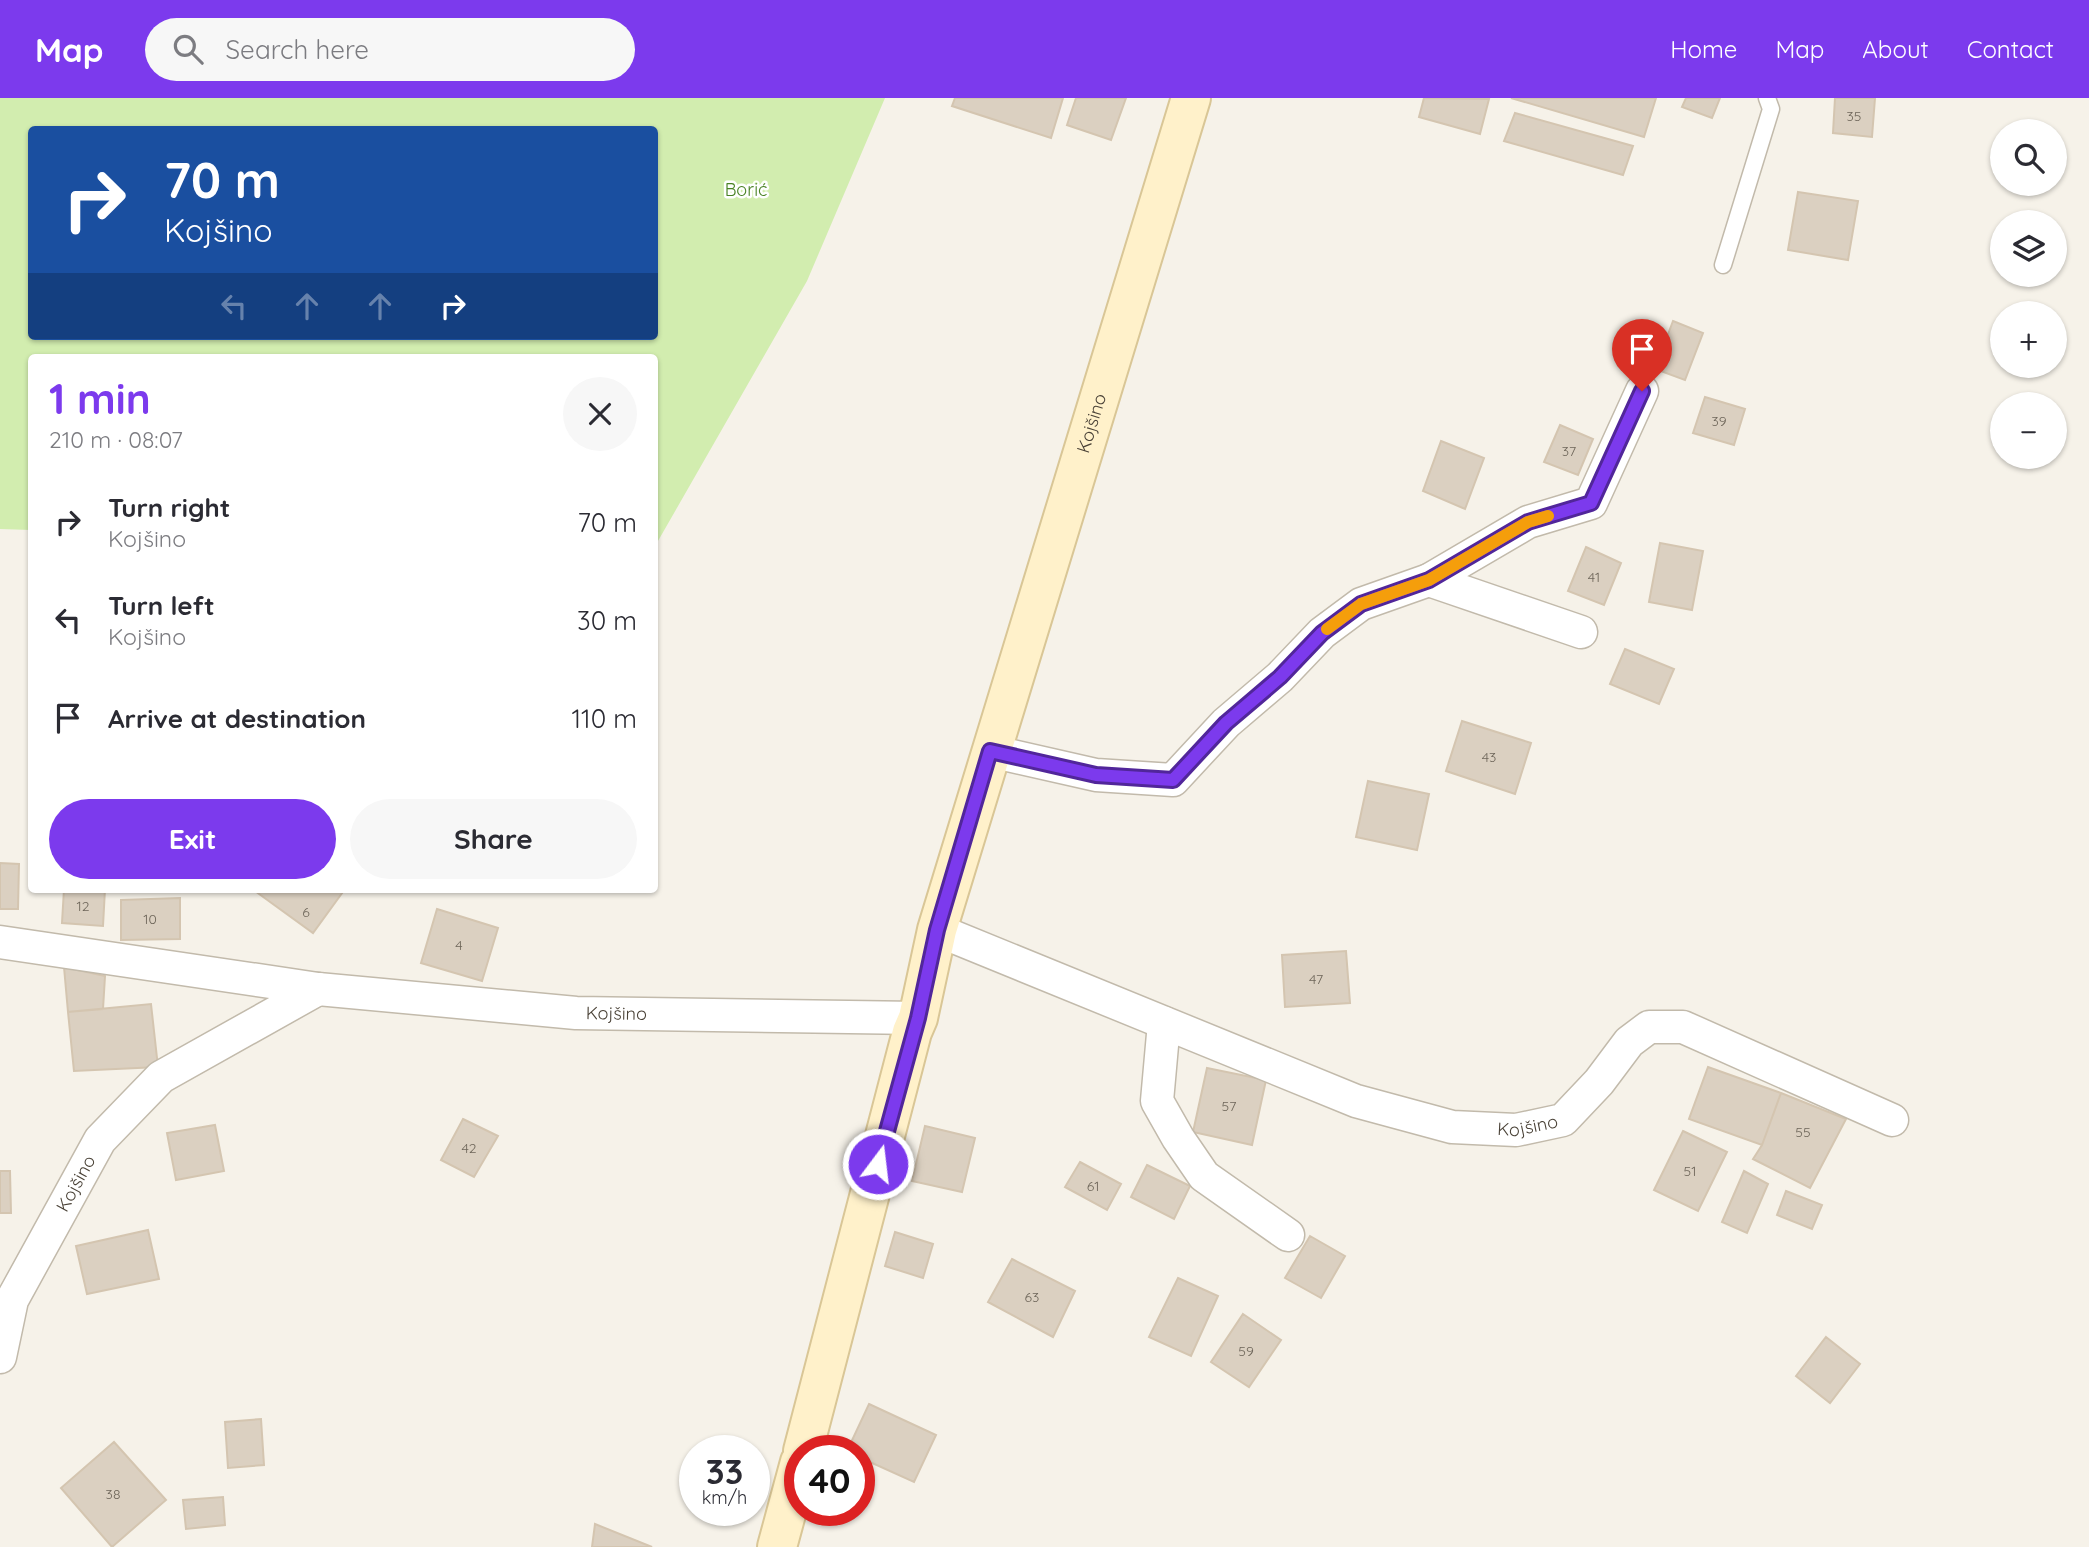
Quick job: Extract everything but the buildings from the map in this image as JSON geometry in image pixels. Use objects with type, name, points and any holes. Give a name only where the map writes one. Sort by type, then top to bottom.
[{"type":"street","name":"Kojšino","points":[[807,1435],[912,1032],[918,1018],[937,930],[1192,98]]},
{"type":"street","points":[[990,751],[1096,775],[1173,780],[1226,723],[1280,677],[1322,633],[1361,604],[1429,580],[1528,522],[1591,503],[1642,391]]},
{"type":"street","points":[[1429,580],[1581,632]]},
{"type":"street","name":"Kojšino","points":[[937,930],[1356,1101],[1452,1127],[1516,1130],[1563,1120],[1600,1082],[1629,1042],[1649,1027],[1683,1027],[1892,1120]]},
{"type":"street","name":"Kojšino","points":[[0,942],[318,989],[576,1013],[918,1018]]},
{"type":"street","name":"Kojšino","points":[[0,1357],[12,1300],[100,1140],[161,1077],[318,989]]},
{"type":"street","points":[[1164,1023],[1157,1101],[1178,1138],[1205,1176],[1288,1235]]},
{"type":"street","points":[[777,1547],[784,1521]]},
{"type":"lane","points":[[1723,265],[1771,109],[1768,98]]},
{"type":"green space","name":"Borić","points":[[0,98],[885,98],[807,281],[658,541],[658,354],[28,354],[28,530],[0,529]]},
{"type":"slow traffic","points":[[1327,629],[1361,604],[1429,580],[1528,522],[1548,516]]},
{"type":"route","points":[[878,1164],[918,1018],[937,930],[990,751],[1096,775],[1173,780],[1226,723],[1280,677],[1322,633],[1361,604],[1429,580],[1528,522],[1591,503],[1642,391]]}]
